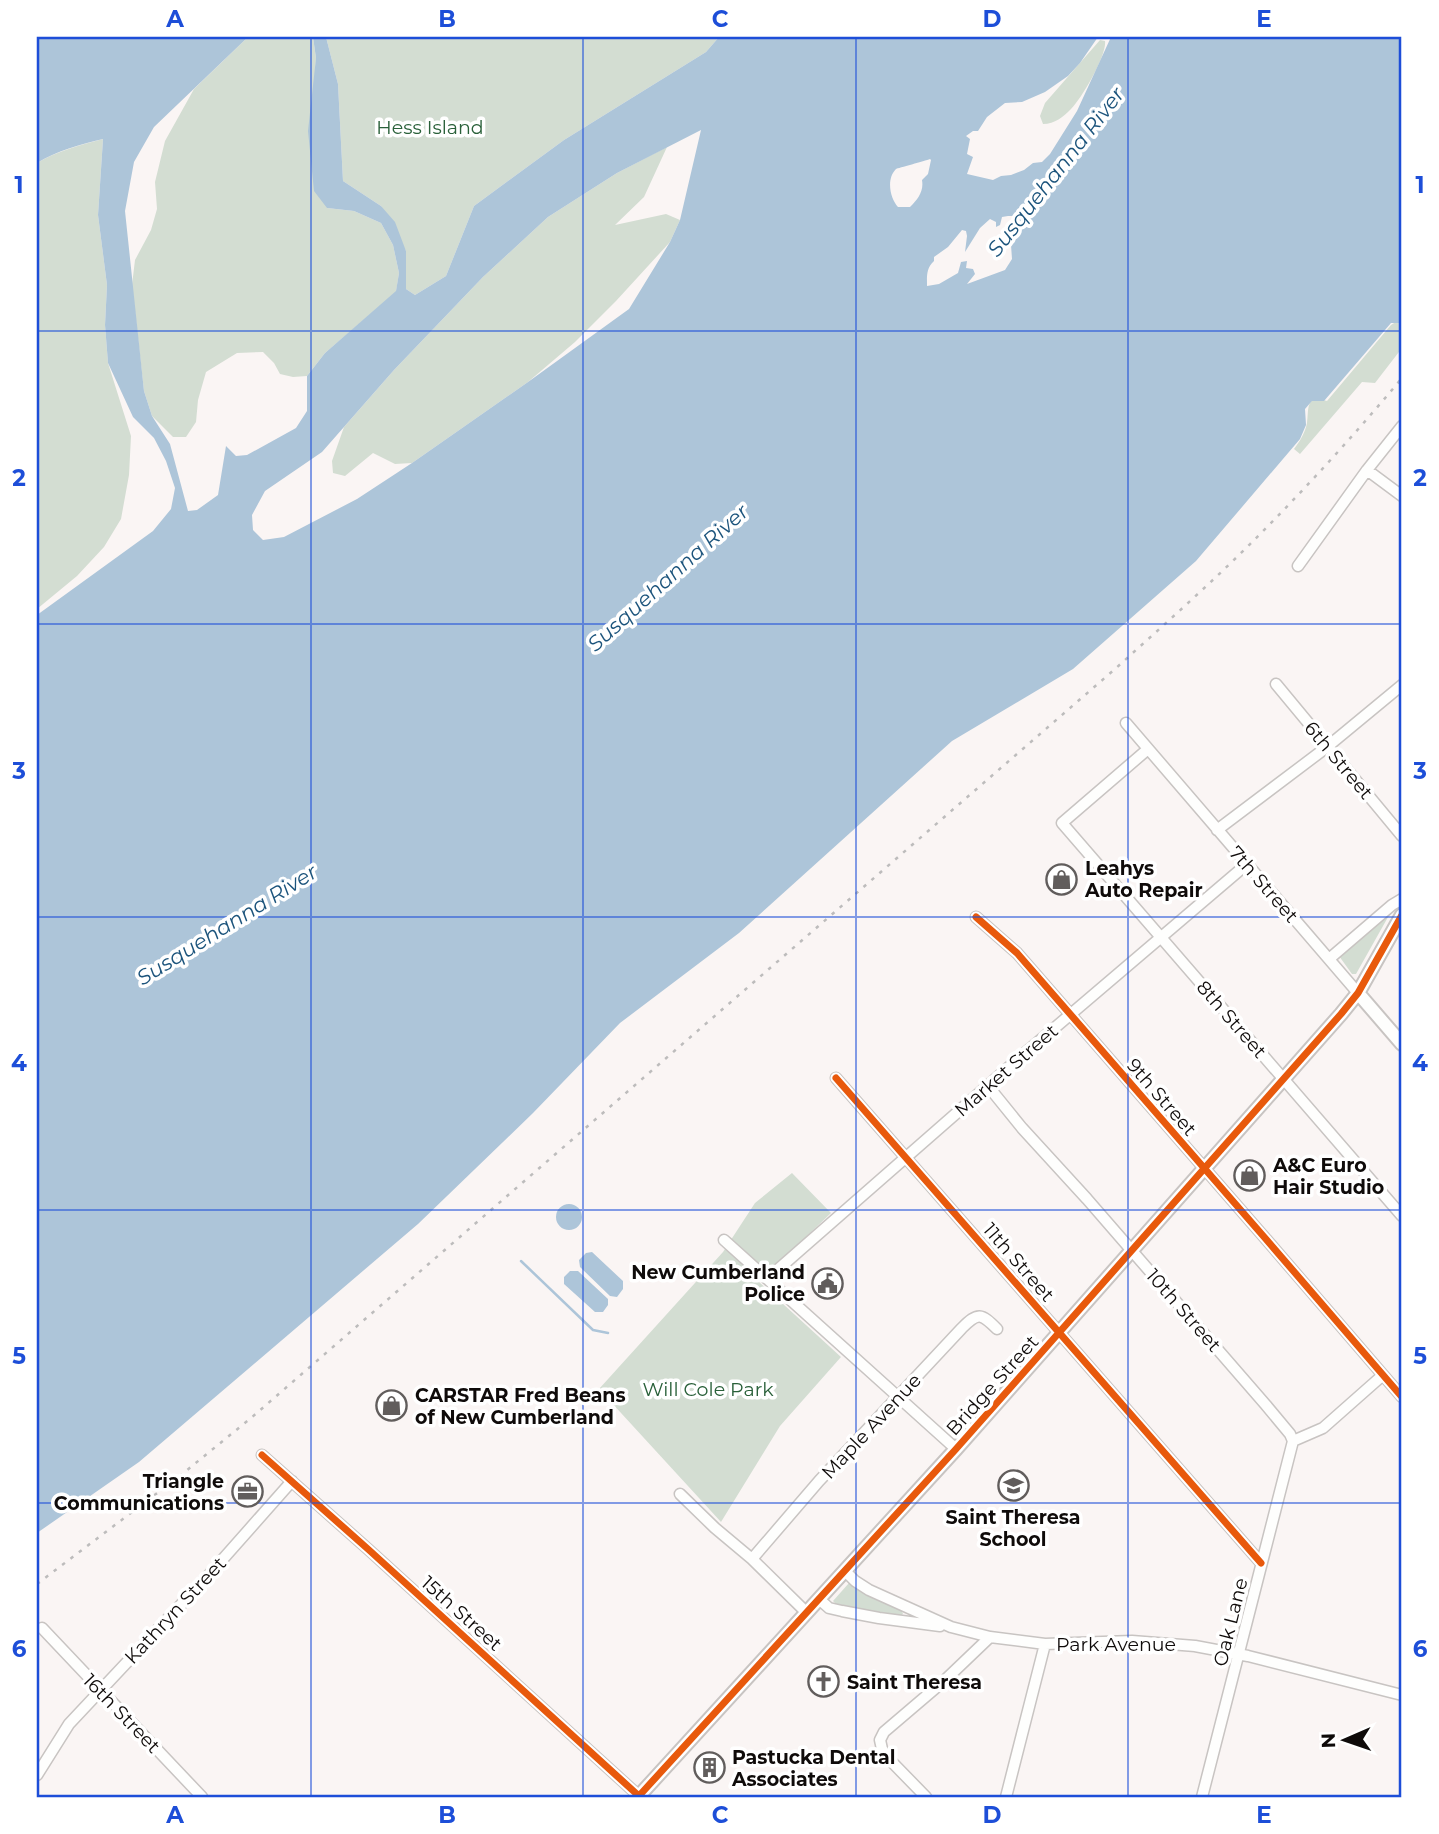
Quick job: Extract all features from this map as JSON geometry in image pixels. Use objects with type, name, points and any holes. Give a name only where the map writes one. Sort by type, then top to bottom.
[{"type":"main road","name":"Bridge Street","points":[[639,1797],[956,1449],[1341,1014],[1358,993],[1402,915]]},
{"type":"main road","name":"7th Street","points":[[1358,993],[1402,1044]]},
{"type":"street","points":[[1298,566],[1402,426]]},
{"type":"street","points":[[1367,470],[1402,496]]},
{"type":"street","name":"6th Street","points":[[1276,684],[1402,836]]},
{"type":"street","points":[[1217,830],[1327,747],[1402,685]]},
{"type":"street","name":"7th Street","points":[[1126,723],[1358,993]]},
{"type":"street","name":"8th Street","points":[[1148,750],[1062,823],[1402,1216]]},
{"type":"street","name":"Market Street","points":[[767,1279],[1247,864]]},
{"type":"street","points":[[1329,959],[1392,905],[1402,900]]},
{"type":"street","name":"9th Street","points":[[976,917],[1017,953],[1402,1397]]},
{"type":"street","name":"11th Street","points":[[836,1078],[1261,1563]]},
{"type":"street","name":"10th Street","points":[[988,1086],[1132,1250],[1290,1434],[1293,1441]]},
{"type":"street","points":[[724,1240],[956,1449]]},
{"type":"street","name":"Maple Avenue","points":[[752,1559],[819,1481],[972,1318],[982,1316],[996,1329]]},
{"type":"street","points":[[1293,1441],[1323,1428],[1383,1375]]},
{"type":"street","name":"Oak Lane","points":[[1202,1797],[1293,1441]]},
{"type":"street","name":"15th Street","points":[[262,1455],[639,1797]]},
{"type":"street","name":"Kathryn Street","points":[[37,1775],[69,1724],[292,1481]]},
{"type":"street","points":[[680,1494],[807,1613]]},
{"type":"street","name":"Park Avenue","points":[[845,1571],[863,1587],[951,1627]]},
{"type":"street","name":"Park Avenue","points":[[820,1599],[829,1608],[842,1611],[951,1627],[990,1637],[1045,1643],[1132,1641],[1195,1646],[1238,1654],[1402,1695]]},
{"type":"street","name":"16th Street","points":[[41,1628],[202,1797]]},
{"type":"street","points":[[926,1797],[887,1756],[880,1740],[884,1732],[990,1637]]},
{"type":"street","points":[[1006,1797],[1045,1643]]},
{"type":"green space","points":[[248,37],[313,37],[316,58],[314,87],[327,208],[354,211],[381,223],[393,245],[399,273],[396,292],[325,353],[307,376],[280,374],[263,352],[237,353],[206,372],[198,400],[196,422],[186,437],[173,437],[152,416],[144,391],[132,285],[135,260],[151,230],[157,209],[155,182],[165,141],[194,89]]},
{"type":"green space","name":"Hess Island","points":[[326,37],[719,37],[706,52],[564,140],[474,206],[446,276],[415,295],[406,289],[406,251],[381,206],[343,181],[338,84]]},
{"type":"green space","points":[[1100,40],[1105,41],[1102,56],[1081,96],[1062,117],[1043,124],[1040,116],[1045,103]]},
{"type":"green space","points":[[103,139],[98,215],[107,285],[105,325],[108,363],[131,436],[129,475],[121,519],[104,547],[77,576],[37,609],[37,163],[61,152]]},
{"type":"green space","points":[[667,147],[644,197],[615,225],[666,214],[680,220],[670,242],[575,342],[528,382],[412,463],[395,464],[373,453],[345,476],[333,473],[332,461],[344,427],[483,277],[548,217],[617,173]]},
{"type":"green space","points":[[1402,318],[1402,348],[1375,383],[1362,382],[1300,454],[1294,449],[1305,430],[1308,408],[1312,401],[1327,401],[1391,325]]},
{"type":"green space","points":[[1392,910],[1356,974],[1352,974],[1339,956]]},
{"type":"green space","name":"Will Cole Park","points":[[792,1173],[831,1213],[759,1282],[841,1357],[780,1426],[721,1522],[599,1389],[723,1252],[755,1203]]},
{"type":"green space","points":[[849,1583],[901,1609],[903,1614],[899,1617],[836,1604],[833,1601]]},
{"type":"water","name":"Susquehanna River","points":[[37,37],[248,37],[154,127],[134,162],[125,211],[144,391],[152,416],[170,444],[188,511],[197,510],[218,495],[226,446],[236,456],[247,455],[296,428],[307,411],[307,376],[325,353],[396,291],[399,273],[393,245],[381,223],[354,211],[327,208],[314,191],[308,131],[316,58],[313,37],[326,37],[338,84],[343,181],[381,206],[395,222],[406,251],[406,289],[415,295],[446,276],[474,206],[564,140],[706,52],[719,37],[1098,37],[1068,76],[1045,92],[1022,102],[1005,103],[987,117],[978,131],[966,136],[970,139],[967,154],[973,157],[967,174],[993,180],[1024,170],[1033,163],[1042,162],[1050,154],[1077,111],[1111,37],[1402,37],[1402,321],[1391,323],[1324,401],[1312,401],[1305,409],[1306,425],[1300,439],[1196,561],[1073,669],[952,741],[739,933],[620,1023],[533,1113],[418,1224],[139,1462],[37,1533],[37,615],[153,531],[171,509],[175,488],[166,461],[154,438],[133,417],[108,363],[105,325],[107,285],[98,215],[103,139],[69,148],[37,163]],"holes":[[[701,130],[680,220],[670,242],[629,309],[357,499],[284,537],[263,540],[253,530],[252,515],[265,491],[322,452],[394,370],[483,277],[548,217],[617,173]],[[930,159],[928,174],[922,180],[918,198],[910,207],[898,207],[890,188],[893,173],[896,169]],[[1016,216],[1017,220],[1012,228],[1003,230],[1004,236],[996,251],[1005,245],[1011,245],[1012,259],[1005,270],[967,284],[975,274],[973,269],[966,268],[967,261],[961,262],[958,273],[939,284],[927,286],[927,273],[934,257],[948,247],[962,230],[966,231],[967,236],[965,252],[980,228],[990,219],[996,222],[996,227],[1000,225],[1002,217]]]},
{"type":"water","points":[[569,1204],[578,1208],[582,1217],[578,1226],[569,1230],[560,1226],[556,1217],[560,1208]]},
{"type":"water","points":[[592,1252],[623,1281],[623,1289],[617,1297],[610,1296],[580,1267],[579,1260],[586,1253]]},
{"type":"water","points":[[570,1271],[578,1271],[608,1299],[608,1305],[603,1312],[595,1312],[564,1284],[564,1277]]},
{"type":"waterway","points":[[521,1261],[593,1330],[608,1333]]},
{"type":"railway","points":[[37,1584],[181,1475],[251,1418],[1115,669],[1261,533],[1323,468],[1402,378]]},
{"type":"cycle path","points":[[638,1797],[956,1449],[1341,1014],[1358,993],[1402,915]]},
{"type":"cycle path","points":[[976,917],[1017,953],[1402,1397]]},
{"type":"cycle path","points":[[836,1078],[1261,1563]]},
{"type":"cycle path","points":[[262,1455],[640,1797]]},
{"type":"place","name":"Leahys Auto Repair","points":[[1062,879]]},
{"type":"place","name":"A&C Euro Hair Studio","points":[[1250,1176]]},
{"type":"place","name":"New Cumberland Police","points":[[828,1283]]},
{"type":"place","name":"CARSTAR Fred Beans of New Cumberland","points":[[392,1406]]},
{"type":"place","name":"Saint Theresa School","points":[[1013,1486]]},
{"type":"place","name":"Triangle Communications","points":[[247,1492]]},
{"type":"place","name":"Saint Theresa","points":[[824,1682]]},
{"type":"place","name":"Pastucka Dental Associates","points":[[709,1768]]}]
